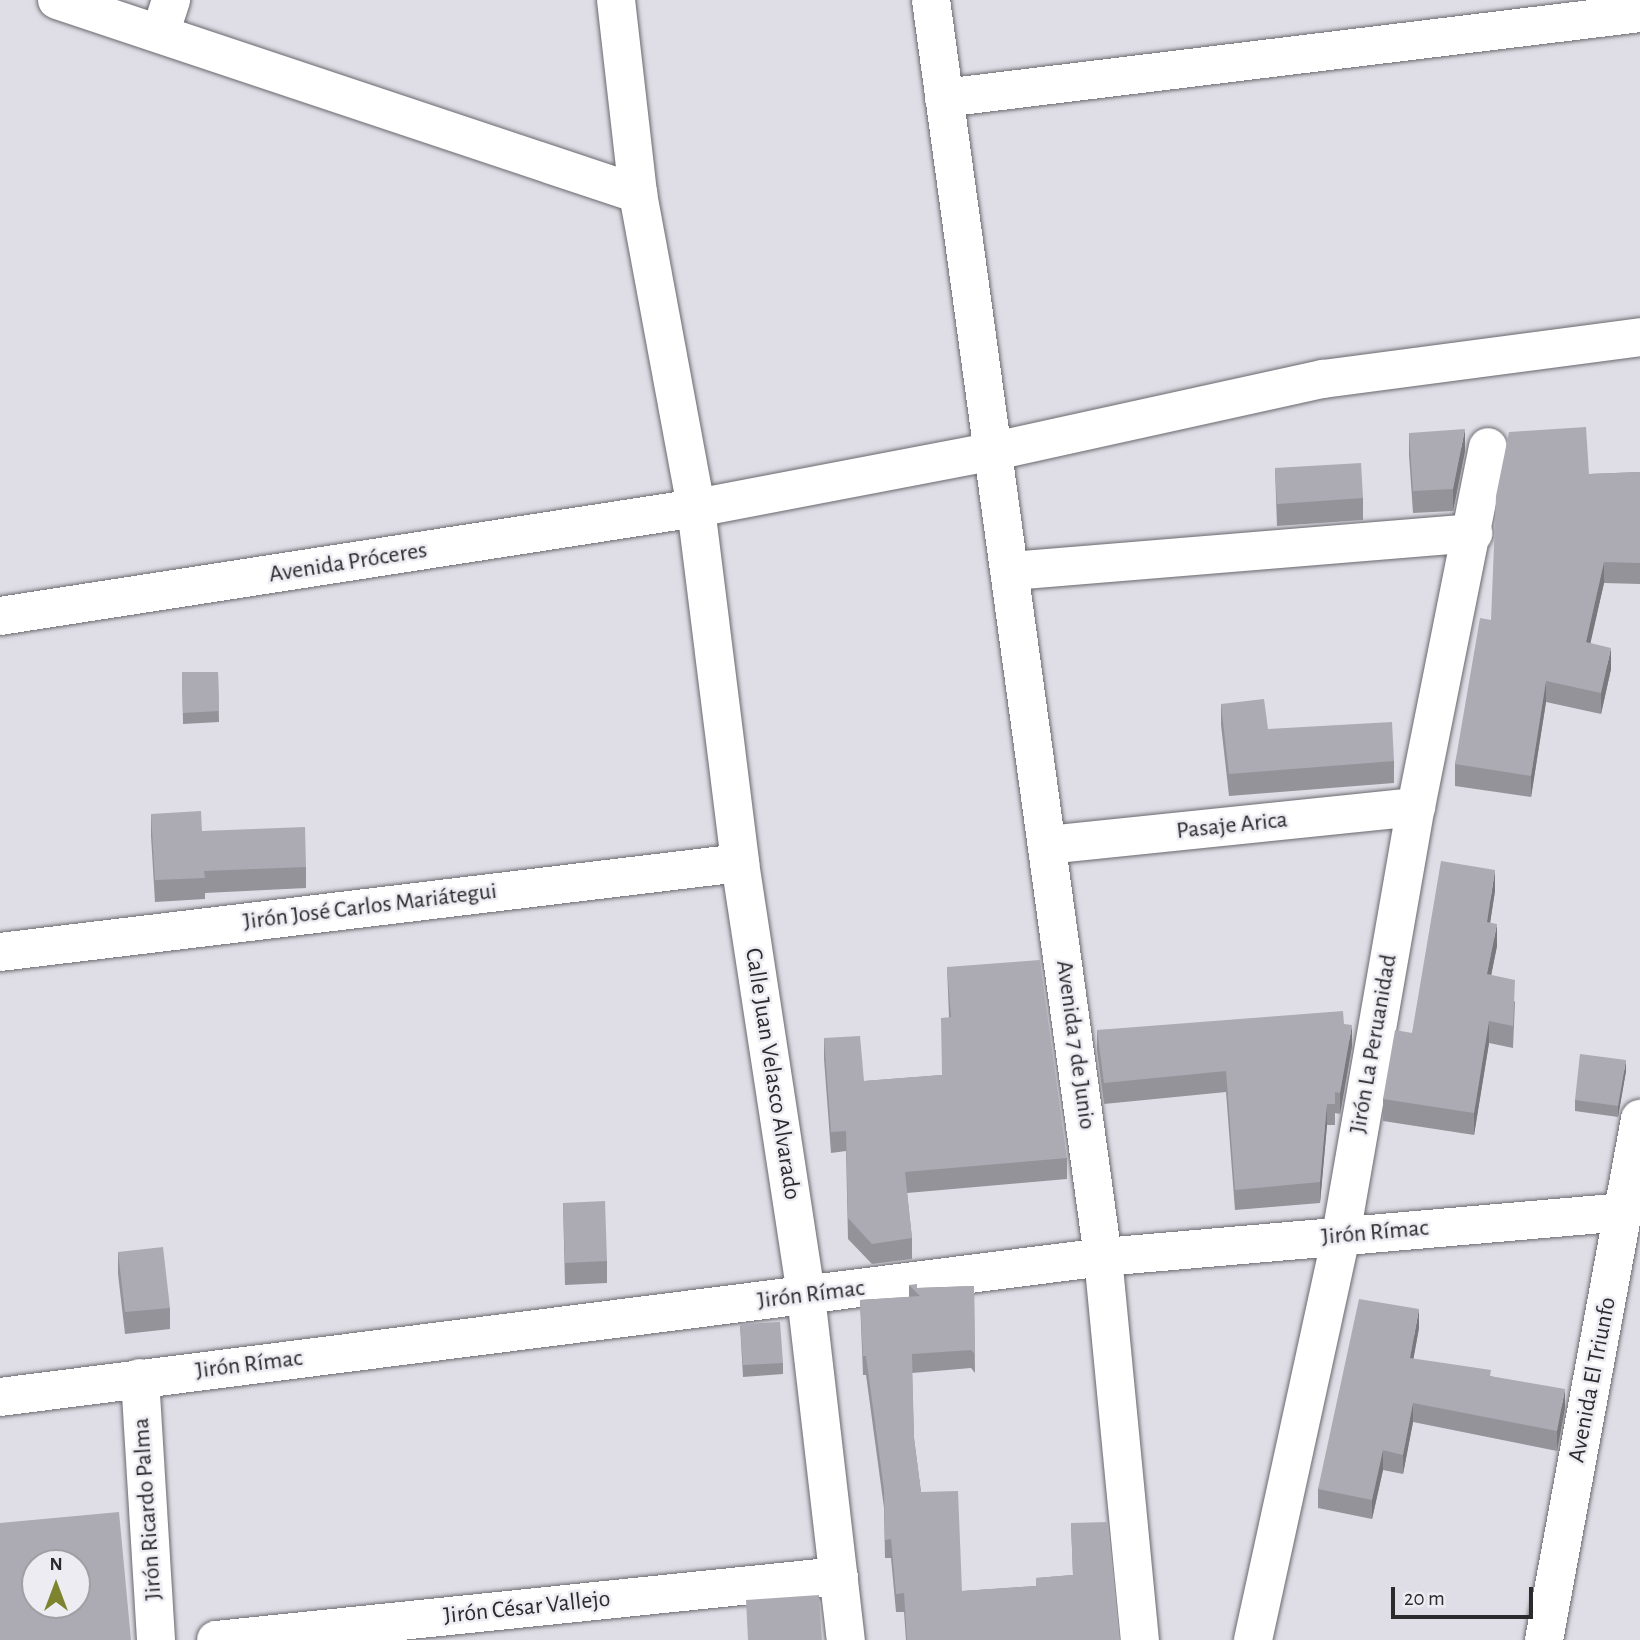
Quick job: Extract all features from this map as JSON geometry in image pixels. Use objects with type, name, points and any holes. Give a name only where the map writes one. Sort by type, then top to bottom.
[{"type":"street","points":[[57,0],[166,17],[638,194]]},
{"type":"street","name":"Calle Juan Velasco Alvarado","points":[[616,0],[638,194],[696,508],[740,863],[806,1296],[846,1640]]},
{"type":"street","name":"Avenida 7 de Junio","points":[[931,0],[990,452],[1012,571],[1103,1257],[1140,1640]]},
{"type":"street","points":[[944,99],[1640,13]]},
{"type":"street","name":"Avenida Próceres","points":[[0,616],[696,508],[990,452],[1323,379],[1640,337]]},
{"type":"street","name":"Jirón La Peruanidad","points":[[1252,1640],[1341,1236],[1416,807],[1473,533],[1488,447]]},
{"type":"street","points":[[1012,571],[1473,533]]},
{"type":"street","name":"Pasaje Arica","points":[[1048,845],[1416,807]]},
{"type":"street","name":"Jirón José Carlos Mariátegui","points":[[0,951],[740,863]]},
{"type":"street","name":"Avenida El Triunfo","points":[[1544,1640],[1625,1212],[1640,1119]]},
{"type":"street","name":"Jirón Rímac","points":[[0,1397],[1103,1257],[1625,1212]]},
{"type":"street","name":"Jirón Ricardo Palma","points":[[140,1378],[156,1640]]},
{"type":"street","name":"Jirón César Vallejo","points":[[216,1640],[839,1576]]},
{"type":"building","points":[[1586,427],[1589,474],[1640,472],[1640,563],[1604,562],[1586,642],[1611,648],[1601,693],[1546,681],[1531,776],[1455,764],[1480,618],[1491,620],[1496,496],[1509,432]]},
{"type":"building","points":[[1465,429],[1453,489],[1413,491],[1409,433]]},
{"type":"building","points":[[1361,463],[1363,498],[1277,504],[1275,468]]},
{"type":"building","points":[[182,672],[218,672],[219,711],[183,713]]},
{"type":"building","points":[[1264,699],[1268,729],[1392,722],[1394,761],[1229,774],[1221,704]]},
{"type":"building","points":[[201,811],[202,831],[305,827],[306,867],[204,871],[205,878],[155,880],[151,814]]},
{"type":"building","points":[[1441,861],[1495,870],[1487,922],[1497,924],[1487,974],[1515,980],[1513,1026],[1489,1021],[1474,1113],[1383,1099],[1395,1030],[1412,1033]]},
{"type":"building","points":[[1040,960],[1067,1158],[905,1172],[912,1238],[872,1244],[848,1218],[846,1131],[831,1132],[824,1038],[860,1036],[864,1081],[942,1075],[941,1018],[951,1017],[947,967]]},
{"type":"building","points":[[1343,1011],[1344,1024],[1352,1025],[1340,1093],[1335,1092],[1335,1104],[1327,1104],[1320,1182],[1235,1190],[1226,1071],[1104,1083],[1097,1030]]},
{"type":"building","points":[[1580,1054],[1626,1060],[1618,1106],[1575,1100]]},
{"type":"building","points":[[605,1201],[607,1261],[565,1263],[563,1203]]},
{"type":"building","points":[[163,1247],[170,1308],[125,1312],[118,1252]]},
{"type":"building","points":[[917,1284],[917,1288],[974,1286],[975,1354],[971,1350],[912,1354],[914,1438],[921,1492],[958,1491],[962,1591],[1036,1586],[1036,1578],[1073,1575],[1071,1523],[1108,1522],[1120,1640],[907,1640],[904,1593],[896,1594],[891,1539],[885,1540],[884,1489],[866,1356],[863,1356],[860,1300],[920,1296],[909,1285]]},
{"type":"building","points":[[1359,1299],[1419,1309],[1410,1358],[1491,1370],[1490,1376],[1565,1389],[1557,1431],[1413,1403],[1403,1455],[1383,1450],[1372,1500],[1318,1489]]},
{"type":"building","points":[[780,1322],[783,1363],[743,1365],[740,1324]]},
{"type":"building","points":[[119,1512],[131,1640],[0,1640],[0,1523]]},
{"type":"building","points":[[819,1595],[822,1640],[748,1640],[746,1600]]}]
